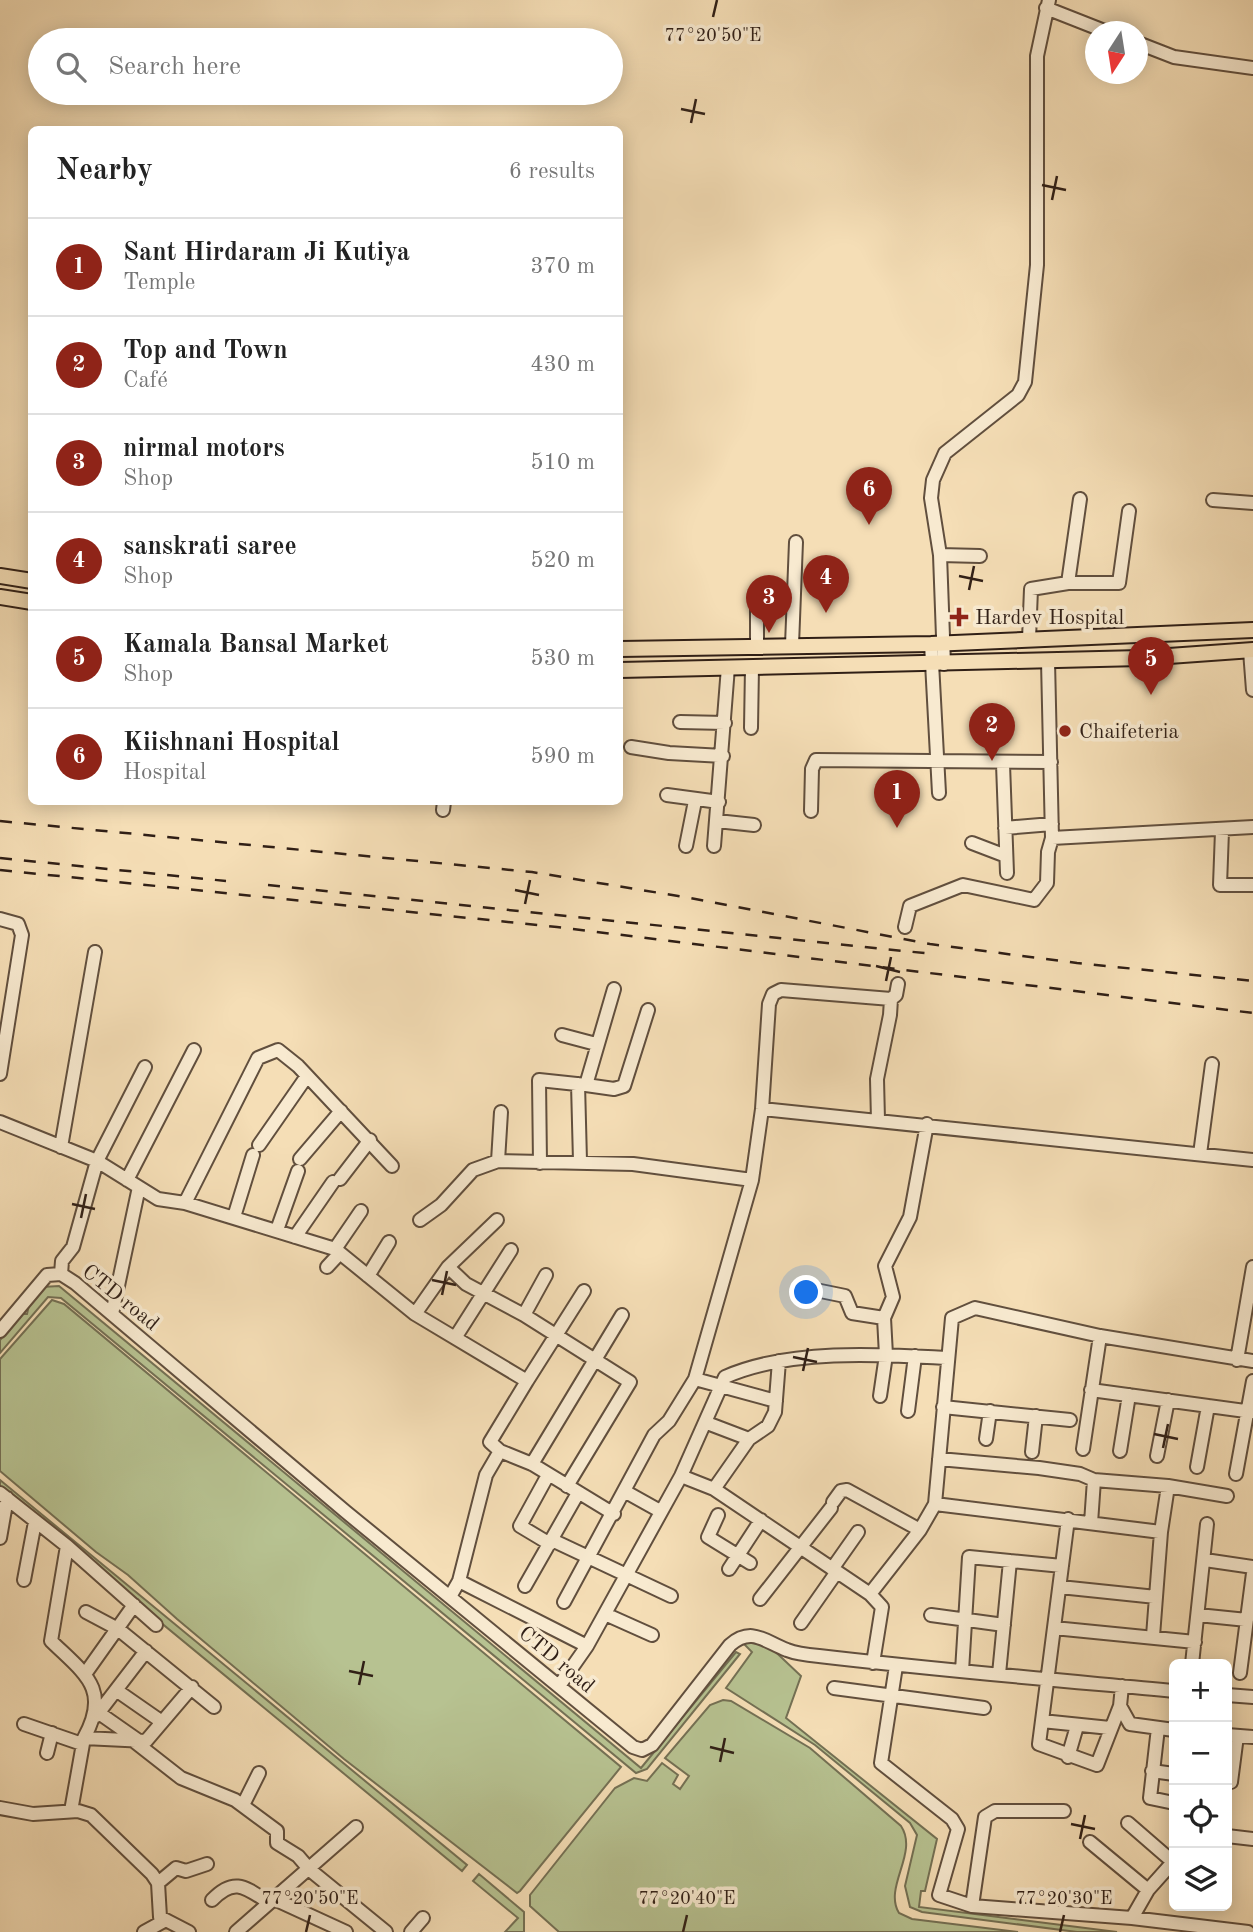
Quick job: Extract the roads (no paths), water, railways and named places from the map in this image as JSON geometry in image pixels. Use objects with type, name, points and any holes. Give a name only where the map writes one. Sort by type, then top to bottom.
[{"type":"main road","points":[[0,576],[28,580]]},
{"type":"main road","points":[[0,597],[28,601]]},
{"type":"main road","points":[[623,649],[937,644],[1253,630]]},
{"type":"main road","points":[[623,670],[1048,661],[1252,650]]},
{"type":"street","points":[[939,793],[937,644],[940,555],[932,498],[938,465],[945,453],[1018,395],[1025,382],[1037,265],[1037,56],[1047,4],[1085,22]]},
{"type":"street","points":[[1148,47],[1174,57],[1253,68]]},
{"type":"street","points":[[1068,583],[1080,499]]},
{"type":"street","points":[[1213,500],[1253,503]]},
{"type":"street","points":[[1029,639],[1031,589],[1068,583],[1119,583],[1129,511]]},
{"type":"street","points":[[792,645],[796,542]]},
{"type":"street","points":[[940,555],[980,556]]},
{"type":"street","points":[[757,599],[757,646]]},
{"type":"street","points":[[1252,650],[1253,690]]},
{"type":"street","points":[[905,927],[911,906],[963,885],[1034,900],[1047,883],[1052,831],[1048,661]]},
{"type":"street","points":[[714,846],[728,667]]},
{"type":"street","points":[[751,728],[752,667]]},
{"type":"street","points":[[680,722],[725,723]]},
{"type":"street","points":[[631,747],[669,753],[723,756]]},
{"type":"street","points":[[811,811],[812,769],[816,760],[1003,764],[1051,762]]},
{"type":"street","points":[[1003,764],[1007,873]]},
{"type":"street","points":[[667,795],[695,801],[719,802]]},
{"type":"street","points":[[686,846],[695,801]]},
{"type":"street","points":[[717,821],[754,825]]},
{"type":"street","points":[[1005,828],[1052,831],[1222,831],[1253,827]]},
{"type":"street","points":[[1222,831],[1220,886],[1253,885]]},
{"type":"street","points":[[972,843],[1006,856]]},
{"type":"street","points":[[0,919],[18,924],[22,935],[0,1074]]},
{"type":"street","points":[[61,1147],[95,952]]},
{"type":"street","points":[[564,1602],[626,1492],[654,1435],[669,1421],[695,1379],[752,1180],[762,1109],[769,1004],[773,994],[781,990],[891,999],[896,995],[898,984]]},
{"type":"street","points":[[580,1161],[582,1085],[614,989]]},
{"type":"street","points":[[878,1120],[877,1079],[891,999]]},
{"type":"street","points":[[540,1163],[539,1080],[614,1089],[624,1086],[648,1010]]},
{"type":"street","points":[[562,1035],[596,1044]]},
{"type":"street","points":[[128,1180],[194,1050]]},
{"type":"street","points":[[186,1203],[258,1058],[278,1050],[370,1140],[392,1166]]},
{"type":"street","points":[[1200,1154],[1212,1064]]},
{"type":"street","points":[[61,1274],[62,1261],[73,1247],[97,1161],[145,1067]]},
{"type":"street","points":[[234,1217],[256,1150],[307,1076]]},
{"type":"street","points":[[762,1109],[1253,1160]]},
{"type":"street","points":[[276,1230],[299,1165],[341,1111]]},
{"type":"street","points":[[498,1161],[501,1112]]},
{"type":"street","points":[[0,1122],[97,1161],[158,1199],[186,1203],[338,1251],[415,1314],[527,1381]]},
{"type":"street","points":[[880,1396],[886,1355],[884,1318],[892,1297],[885,1266],[910,1217],[927,1125]]},
{"type":"street","points":[[295,1237],[370,1140]]},
{"type":"street","points":[[420,1220],[441,1205],[473,1170],[498,1161],[633,1164],[752,1180]]},
{"type":"street","points":[[112,1314],[139,1187]]},
{"type":"street","points":[[327,1267],[361,1211]]},
{"type":"street","points":[[415,1314],[448,1268],[497,1220]]},
{"type":"street","points":[[368,1276],[389,1242]]},
{"type":"street","points":[[455,1338],[511,1250]]},
{"type":"street","points":[[1237,1360],[1249,1311],[1253,1267]]},
{"type":"street","points":[[448,1268],[484,1294],[524,1315],[630,1382],[566,1486]]},
{"type":"street","name":"CTD road","points":[[0,1331],[47,1275],[61,1274],[346,1512],[634,1747],[642,1750],[653,1745],[730,1645],[746,1635],[755,1635],[787,1650],[805,1654],[873,1663],[1169,1691]]},
{"type":"street","points":[[524,1315],[547,1275]]},
{"type":"street","points":[[801,1287],[845,1296],[852,1313],[884,1318]]},
{"type":"street","points":[[584,1292],[490,1442],[500,1451],[532,1464],[614,1514]]},
{"type":"street","points":[[870,1594],[919,1530],[935,1504],[946,1358],[952,1318],[975,1308],[1100,1336],[1253,1361]]},
{"type":"street","points":[[532,1464],[622,1315]]},
{"type":"street","points":[[1083,1449],[1100,1336]]},
{"type":"street","points":[[559,1686],[587,1646],[681,1476],[707,1423],[721,1384],[728,1376],[779,1361],[886,1355],[946,1358]]},
{"type":"street","points":[[908,1411],[915,1356]]},
{"type":"street","points":[[714,1489],[749,1439],[768,1426],[775,1412],[779,1361]]},
{"type":"street","points":[[695,1379],[776,1401]]},
{"type":"street","points":[[1236,1474],[1250,1411],[1253,1381]]},
{"type":"street","points":[[1091,1390],[1250,1411]]},
{"type":"street","points":[[1120,1451],[1129,1395]]},
{"type":"street","points":[[1157,1456],[1168,1400]]},
{"type":"street","points":[[943,1406],[1070,1420]]},
{"type":"street","points":[[1197,1467],[1208,1406]]},
{"type":"street","points":[[986,1439],[990,1411]]},
{"type":"street","points":[[1032,1452],[1036,1416]]},
{"type":"street","points":[[707,1423],[749,1439]]},
{"type":"street","points":[[451,1595],[459,1581],[486,1475],[500,1451]]},
{"type":"street","points":[[939,1459],[1039,1468],[1080,1474],[1094,1480],[1168,1486],[1227,1496]]},
{"type":"street","points":[[548,1475],[520,1526],[671,1596]]},
{"type":"street","points":[[681,1476],[714,1489],[870,1594],[882,1607],[873,1663]]},
{"type":"street","points":[[1091,1523],[1094,1480]]},
{"type":"street","points":[[1153,1636],[1161,1532],[1168,1486]]},
{"type":"street","points":[[760,1599],[841,1491],[847,1490],[919,1530]]},
{"type":"street","points":[[626,1492],[660,1511]]},
{"type":"street","points":[[525,1587],[578,1493]]},
{"type":"street","points":[[0,1538],[3,1502],[67,1546],[156,1625]]},
{"type":"street","points":[[935,1504],[1068,1518],[1161,1532]]},
{"type":"street","points":[[718,1515],[708,1537],[750,1563]]},
{"type":"street","points":[[1068,1518],[1039,1744],[1068,1757],[1097,1765],[1120,1706],[1122,1686]]},
{"type":"street","points":[[729,1569],[761,1520]]},
{"type":"street","points":[[24,1580],[35,1522]]},
{"type":"street","points":[[1193,1659],[1207,1524]]},
{"type":"street","points":[[801,1623],[858,1532]]},
{"type":"street","points":[[67,1546],[51,1641],[85,1674],[95,1692],[97,1714],[181,1778],[243,1805],[277,1831],[277,1843],[298,1856],[310,1870],[386,1932]]},
{"type":"street","points":[[962,1671],[969,1557],[1062,1566]]},
{"type":"street","points":[[1205,1560],[1253,1567]]},
{"type":"street","points":[[999,1674],[1010,1561]]},
{"type":"street","points":[[1240,1673],[1253,1573]]},
{"type":"street","points":[[459,1581],[587,1646]]},
{"type":"street","points":[[1060,1587],[1156,1597]]},
{"type":"street","points":[[85,1674],[134,1605]]},
{"type":"street","points":[[86,1612],[118,1629],[214,1707]]},
{"type":"street","points":[[605,1614],[652,1635]]},
{"type":"street","points":[[930,1615],[1004,1625]]},
{"type":"street","points":[[1198,1615],[1247,1620]]},
{"type":"street","points":[[1054,1628],[1195,1642]]},
{"type":"street","points":[[71,1811],[83,1741],[97,1714],[146,1651]]},
{"type":"street","points":[[896,1666],[881,1763],[952,1819],[958,1829],[939,1895],[972,1906],[1132,1918],[1248,1932]]},
{"type":"street","points":[[24,1724],[83,1741],[146,1741],[192,1687]]},
{"type":"street","points":[[834,1688],[984,1708]]},
{"type":"street","points":[[116,1690],[162,1722]]},
{"type":"street","points":[[1232,1695],[1253,1697]]},
{"type":"street","points":[[1120,1706],[1130,1724],[1169,1729]]},
{"type":"street","points":[[1042,1721],[1110,1728]]},
{"type":"street","points":[[1068,1757],[1077,1726]]},
{"type":"street","points":[[1158,1728],[1151,1800],[1169,1802]]},
{"type":"street","points":[[47,1753],[52,1733]]},
{"type":"street","points":[[1232,1736],[1253,1737]]},
{"type":"street","points":[[1152,1772],[1169,1774]]},
{"type":"street","points":[[243,1805],[259,1773]]},
{"type":"street","points":[[0,1808],[33,1814],[71,1811],[91,1815],[158,1883],[156,1924],[189,1932]]},
{"type":"street","points":[[972,1906],[985,1817],[995,1811],[1064,1811]]},
{"type":"street","points":[[1128,1823],[1173,1862],[1148,1890],[1132,1918]]},
{"type":"street","points":[[236,1932],[356,1827]]},
{"type":"street","points":[[1232,1837],[1253,1839]]},
{"type":"street","points":[[1090,1842],[1148,1890]]},
{"type":"street","points":[[158,1883],[176,1868],[186,1871],[207,1864]]},
{"type":"street","points":[[212,1900],[227,1886],[237,1885],[346,1932]]},
{"type":"street","points":[[411,1932],[423,1918]]},
{"type":"railway","points":[[0,821],[532,872],[690,898],[930,944],[1077,963],[1253,981]]},
{"type":"railway","points":[[0,858],[226,881]]},
{"type":"railway","points":[[0,870],[557,927],[1253,1013]]},
{"type":"railway","points":[[268,885],[933,954]]},
{"type":"place","name":"Kiishnani Hospital","points":[[869,525]]},
{"type":"place","name":"sanskrati saree","points":[[826,613]]},
{"type":"place","name":"Hardev Hospital","points":[[959,617]]},
{"type":"place","name":"nirmal motors","points":[[769,633]]},
{"type":"place","name":"Kamala Bansal Market","points":[[1151,695]]},
{"type":"place","name":"Chaifeteria","points":[[1065,731]]},
{"type":"place","name":"Top and Town","points":[[992,761]]},
{"type":"place","name":"Sant Hirdaram Ji Kutiya","points":[[897,828]]}]
